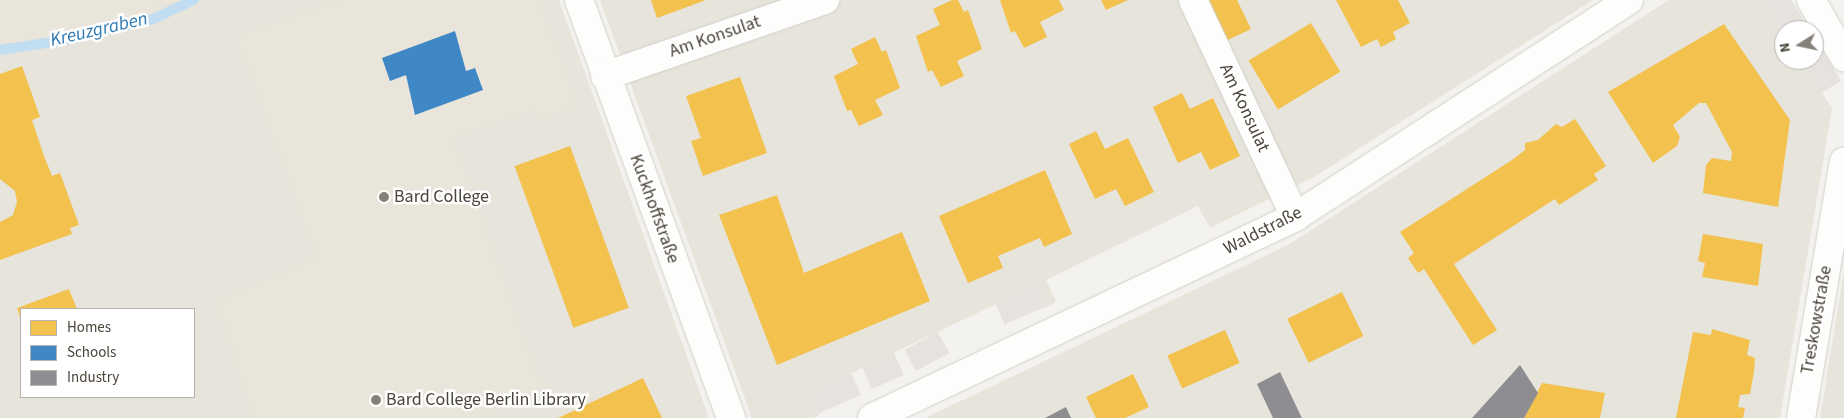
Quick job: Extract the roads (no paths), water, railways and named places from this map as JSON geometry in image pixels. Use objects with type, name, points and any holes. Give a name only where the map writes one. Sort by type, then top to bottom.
[{"type":"street","name":"Kuckhoffstraße","points":[[579,0],[605,76],[731,418]]},
{"type":"street","name":"Am Konsulat","points":[[605,76],[825,0]]},
{"type":"street","name":"Am Konsulat","points":[[1193,0],[1295,217]]},
{"type":"street","name":"Waldstraße","points":[[872,418],[1295,217],[1629,0]]},
{"type":"street","points":[[1811,0],[1844,57]]},
{"type":"street","name":"Treskowstraße","points":[[1801,418],[1844,162]]},
{"type":"waterway","name":"Kreuzgraben","points":[[0,50],[72,39],[153,19],[194,0]]},
{"type":"place","name":"Bard College","points":[[384,197]]},
{"type":"place","name":"Bard College Berlin Library","points":[[376,400]]}]
